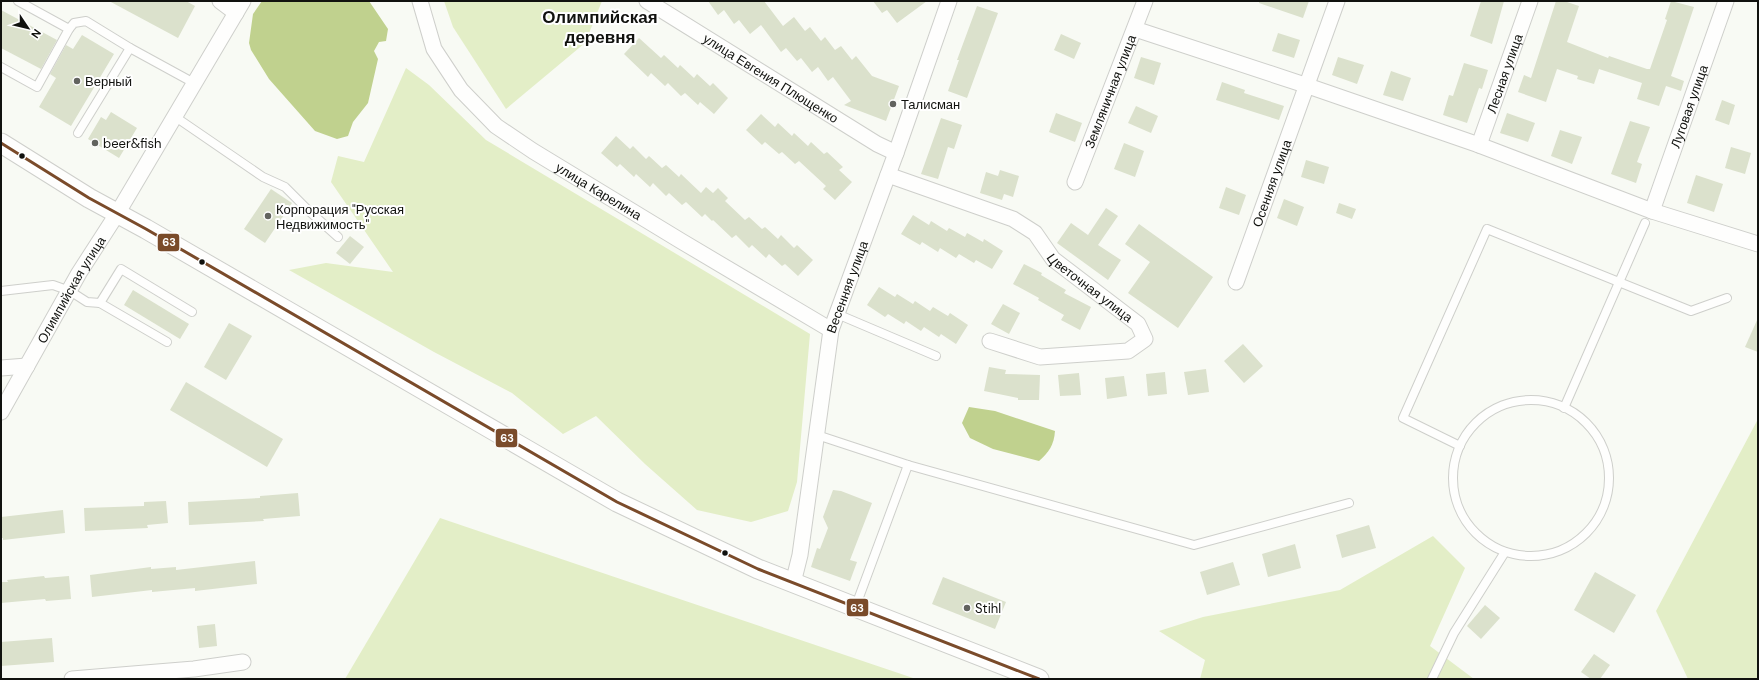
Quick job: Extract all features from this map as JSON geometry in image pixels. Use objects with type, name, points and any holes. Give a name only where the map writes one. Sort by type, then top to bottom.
[{"type":"street","points":[[220,1],[239,7]]},
{"type":"street","name":"улица Карелина","points":[[420,1],[434,49],[461,90],[496,126],[533,151],[831,330]]},
{"type":"street","name":"улица Евгения Плющенко","points":[[647,1],[877,144],[896,153]]},
{"type":"street","name":"Весенняя улица","points":[[793,583],[800,555],[831,330],[896,153],[949,1]]},
{"type":"street","name":"Земляничная улица","points":[[1075,182],[1145,1]]},
{"type":"street","name":"Осенняя улица","points":[[1236,282],[1308,86],[1337,1]]},
{"type":"street","name":"Лесная улица","points":[[1479,145],[1530,1]]},
{"type":"street","name":"Луговая улица","points":[[1649,217],[1726,1]]},
{"type":"street","name":"Олимпийская улица","points":[[1,412],[70,290],[117,214],[239,7]]},
{"type":"street","points":[[1135,29],[1308,86],[1479,145],[1649,217],[1758,244]]},
{"type":"street","points":[[1,143],[117,214],[617,502],[758,570],[1039,679]]},
{"type":"street","name":"Цветочная улица","points":[[888,175],[1014,219],[1035,233],[1053,259],[1138,324],[1145,339],[1128,351],[1040,357],[990,340]]},
{"type":"street","points":[[1,368],[27,366]]},
{"type":"street","points":[[72,679],[194,669],[243,662]]},
{"type":"lane","points":[[18,1],[69,29]]},
{"type":"lane","points":[[1,67],[37,87],[69,29],[74,23],[86,21],[130,48],[194,83]]},
{"type":"lane","points":[[78,133],[130,48]]},
{"type":"lane","points":[[174,116],[263,177],[285,187],[338,237]]},
{"type":"lane","points":[[1564,408],[1649,217]]},
{"type":"lane","points":[[1460,446],[1403,418],[1487,229],[1691,311],[1727,298]]},
{"type":"lane","points":[[100,303],[121,269],[192,312]]},
{"type":"lane","points":[[1,291],[54,285],[70,290],[87,302],[100,303],[166,342]]},
{"type":"lane","points":[[837,314],[936,356]]},
{"type":"lane","points":[[1532,400],[1544,401],[1564,408],[1580,417],[1589,426],[1603,447],[1609,472],[1607,492],[1602,510],[1596,522],[1578,540],[1555,552],[1530,556],[1505,552],[1493,547],[1473,531],[1459,509],[1453,484],[1455,458],[1460,446],[1466,435],[1483,416],[1506,404],[1532,400]]},
{"type":"lane","points":[[816,435],[908,465],[1194,545],[1349,503]]},
{"type":"lane","points":[[855,608],[908,465]]},
{"type":"lane","points":[[1432,679],[1454,633],[1505,552]]},
{"type":"shaded area","points":[[262,1],[369,1],[388,29],[386,41],[379,42],[374,51],[378,59],[368,103],[353,122],[348,136],[337,139],[315,131],[269,79],[251,50],[249,43],[253,14]]},
{"type":"shaded area","points":[[444,1],[602,1],[585,43],[506,109],[453,27]]},
{"type":"shaded area","points":[[406,68],[429,85],[486,140],[810,334],[797,482],[788,511],[751,522],[697,510],[645,464],[596,416],[563,434],[512,393],[434,352],[289,270],[326,263],[393,272],[331,182],[338,156],[364,162]]},
{"type":"shaded area","points":[[969,407],[995,411],[1055,431],[1052,444],[1046,454],[1039,461],[993,449],[970,438],[962,423]]},
{"type":"shaded area","points":[[1758,419],[1758,679],[1688,679],[1656,611]]},
{"type":"shaded area","points":[[440,518],[916,679],[345,679]]},
{"type":"shaded area","points":[[1433,536],[1465,568],[1430,646],[1474,679],[1200,679],[1205,660],[1159,631],[1203,617],[1340,590]]},
{"type":"building","points":[[109,1],[186,1],[195,6],[178,38]]},
{"type":"building","points":[[708,1],[764,1],[783,26],[794,17],[805,31],[810,27],[821,41],[825,37],[835,50],[841,46],[852,60],[856,56],[872,76],[899,86],[886,121],[844,105],[851,101],[833,77],[828,81],[818,67],[812,72],[801,58],[797,61],[786,48],[781,52],[761,25],[750,34],[739,20],[734,24],[724,10],[718,15]]},
{"type":"building","points":[[873,1],[927,1],[897,23],[887,10],[882,13]]},
{"type":"building","points":[[1259,1],[1309,1],[1303,18],[1259,3]]},
{"type":"building","points":[[1481,1],[1504,1],[1492,44],[1470,36]]},
{"type":"building","points":[[1556,1],[1564,1],[1579,6],[1567,42],[1608,58],[1609,56],[1647,69],[1650,69],[1667,20],[1665,19],[1671,1],[1694,7],[1671,76],[1684,81],[1681,91],[1666,86],[1659,106],[1637,99],[1642,83],[1599,69],[1594,84],[1577,79],[1578,76],[1557,69],[1546,102],[1518,92],[1524,75],[1531,78]]},
{"type":"building","points":[[977,6],[998,13],[967,98],[948,91],[959,60],[957,60]]},
{"type":"building","points":[[1,10],[57,40],[41,69],[1,48]]},
{"type":"building","points":[[1278,33],[1300,40],[1294,58],[1272,51]]},
{"type":"building","points":[[1061,34],[1081,43],[1074,59],[1054,50]]},
{"type":"building","name":"Верный","points":[[82,35],[114,54],[71,126],[39,107],[56,78],[50,74],[66,45],[73,49]]},
{"type":"building","points":[[639,38],[661,58],[664,55],[678,68],[680,65],[694,78],[697,74],[710,86],[713,83],[728,98],[714,114],[700,102],[698,105],[685,93],[681,96],[668,83],[665,86],[651,73],[648,77],[624,54]]},
{"type":"building","points":[[1141,57],[1161,63],[1154,85],[1134,78]]},
{"type":"building","points":[[1338,57],[1364,65],[1357,84],[1332,75]]},
{"type":"building","points":[[1464,63],[1488,70],[1482,89],[1479,88],[1467,123],[1443,115],[1449,95],[1453,96]]},
{"type":"building","points":[[1391,71],[1411,78],[1403,101],[1383,95]]},
{"type":"building","points":[[1222,82],[1245,90],[1244,93],[1284,106],[1279,120],[1216,100]]},
{"type":"building","points":[[1722,100],[1735,105],[1729,125],[1715,120]]},
{"type":"building","points":[[1136,106],[1158,116],[1151,133],[1128,123]]},
{"type":"building","points":[[111,112],[137,128],[119,158],[88,139],[101,117],[106,120]]},
{"type":"building","points":[[1056,113],[1082,123],[1075,142],[1049,132]]},
{"type":"building","points":[[1507,113],[1535,123],[1528,142],[1500,133]]},
{"type":"building","points":[[761,114],[775,127],[778,123],[792,136],[794,133],[808,146],[811,142],[824,154],[827,152],[843,167],[839,170],[852,182],[835,200],[823,189],[826,186],[799,161],[795,164],[782,152],[779,154],[765,142],[762,145],[746,130]]},
{"type":"building","points":[[941,118],[962,125],[954,149],[948,147],[938,179],[921,174]]},
{"type":"building","points":[[1630,121],[1650,127],[1637,162],[1642,164],[1636,183],[1611,174]]},
{"type":"building","points":[[1560,130],[1582,137],[1572,164],[1551,156]]},
{"type":"building","points":[[616,136],[630,149],[633,146],[646,159],[649,156],[662,168],[666,165],[679,177],[681,174],[701,193],[706,187],[713,193],[718,188],[728,198],[725,201],[745,220],[749,217],[762,229],[765,227],[778,239],[781,235],[794,248],[797,245],[813,260],[798,276],[785,264],[782,266],[769,254],[766,258],[752,245],[749,248],[736,235],[732,238],[713,220],[712,221],[705,214],[702,217],[686,202],[682,205],[669,193],[666,196],[653,183],[650,187],[636,174],[634,177],[620,164],[617,167],[601,153]]},
{"type":"building","points":[[1124,143],[1144,151],[1135,177],[1114,169]]},
{"type":"building","points":[[1731,147],[1751,153],[1745,174],[1725,168]]},
{"type":"building","points":[[1306,160],[1329,167],[1324,184],[1301,177]]},
{"type":"building","points":[[1000,170],[1019,176],[1013,197],[1004,194],[1002,200],[980,193],[986,172],[998,176]]},
{"type":"building","points":[[1696,175],[1723,184],[1714,212],[1687,203]]},
{"type":"building","points":[[1226,187],[1246,195],[1239,215],[1219,208]]},
{"type":"building","points":[[271,189],[292,203],[265,243],[244,229]]},
{"type":"building","points":[[1284,199],[1304,207],[1297,226],[1277,218]]},
{"type":"building","points":[[1339,203],[1356,209],[1352,219],[1336,213]]},
{"type":"building","points":[[1106,208],[1118,216],[1098,245],[1121,260],[1108,280],[1057,243],[1071,223],[1088,235]]},
{"type":"building","points":[[913,215],[929,225],[931,221],[947,231],[949,228],[965,237],[967,233],[983,242],[984,239],[1003,251],[992,269],[976,260],[974,263],[959,254],[956,258],[940,248],[938,252],[922,242],[920,245],[901,234]]},
{"type":"building","points":[[1139,224],[1213,277],[1178,328],[1128,293],[1150,262],[1125,244]]},
{"type":"building","points":[[350,236],[364,247],[350,264],[336,253]]},
{"type":"building","points":[[1024,264],[1042,273],[1041,275],[1066,290],[1064,293],[1091,307],[1080,330],[1061,320],[1064,315],[1038,300],[1039,298],[1013,284]]},
{"type":"building","points":[[879,287],[895,297],[897,294],[913,304],[915,301],[930,311],[933,307],[948,316],[950,313],[968,325],[956,344],[941,334],[939,337],[924,327],[921,331],[906,321],[904,324],[888,314],[885,317],[867,305]]},
{"type":"building","points":[[133,290],[189,324],[180,339],[124,305]]},
{"type":"building","points":[[1003,304],[1020,313],[1009,334],[991,324]]},
{"type":"building","points":[[1758,318],[1758,352],[1745,347]]},
{"type":"building","points":[[229,323],[252,336],[226,380],[204,367]]},
{"type":"building","points":[[1243,344],[1263,366],[1244,383],[1224,361]]},
{"type":"building","points":[[989,367],[1006,370],[1005,374],[1040,375],[1039,400],[1018,400],[1018,398],[984,391]]},
{"type":"building","points":[[1206,369],[1209,392],[1188,395],[1184,372]]},
{"type":"building","points":[[1165,372],[1167,394],[1148,396],[1146,374]]},
{"type":"building","points":[[1079,373],[1081,395],[1060,396],[1058,375]]},
{"type":"building","points":[[1124,376],[1127,396],[1107,399],[1105,378]]},
{"type":"building","points":[[186,382],[283,439],[267,467],[170,410]]},
{"type":"building","points":[[833,490],[841,491],[872,503],[850,560],[857,562],[850,581],[811,567],[817,548],[820,549],[828,528],[823,517]]},
{"type":"building","points":[[298,493],[300,516],[263,519],[264,521],[189,525],[188,502],[260,498],[260,496]]},
{"type":"building","points":[[166,501],[168,523],[147,525],[148,528],[85,531],[84,508],[144,506],[144,502]]},
{"type":"building","points":[[63,510],[65,533],[3,540],[3,538],[1,538],[1,517]]},
{"type":"building","points":[[1369,525],[1376,548],[1342,558],[1336,535]]},
{"type":"building","points":[[1295,544],[1301,568],[1268,577],[1262,554]]},
{"type":"building","points":[[255,561],[257,584],[195,591],[195,588],[152,592],[152,590],[92,597],[90,575],[151,567],[151,569],[176,567],[176,570]]},
{"type":"building","points":[[1233,562],[1240,585],[1207,595],[1200,572]]},
{"type":"building","points":[[1595,572],[1636,595],[1614,633],[1574,610]]},
{"type":"building","points":[[44,576],[45,578],[69,576],[71,599],[46,601],[45,599],[1,603],[1,582]]},
{"type":"building","points":[[943,577],[1006,602],[995,629],[932,604]]},
{"type":"building","points":[[1485,605],[1500,618],[1481,639],[1467,626]]},
{"type":"building","points":[[215,624],[217,646],[199,648],[197,626]]},
{"type":"building","points":[[52,638],[54,662],[1,666],[1,642]]},
{"type":"building","points":[[1594,654],[1610,665],[1600,679],[1591,679],[1581,672]]},
{"type":"transit line","name":"63","points":[[1,143],[89,198],[146,229],[617,502],[758,569],[1039,679]]},
{"type":"place","name":"Верный","points":[[77,81]]},
{"type":"place","name":"Талисман","points":[[893,104]]},
{"type":"place","name":"beer&fish","points":[[95,143]]},
{"type":"place","name":"Корпорация \"Русская Недвижимость\"","points":[[268,216]]},
{"type":"place","name":"Stihl","points":[[967,608]]},
{"type":"district","name":"Олимпийская деревня","points":[[600,27]]}]
